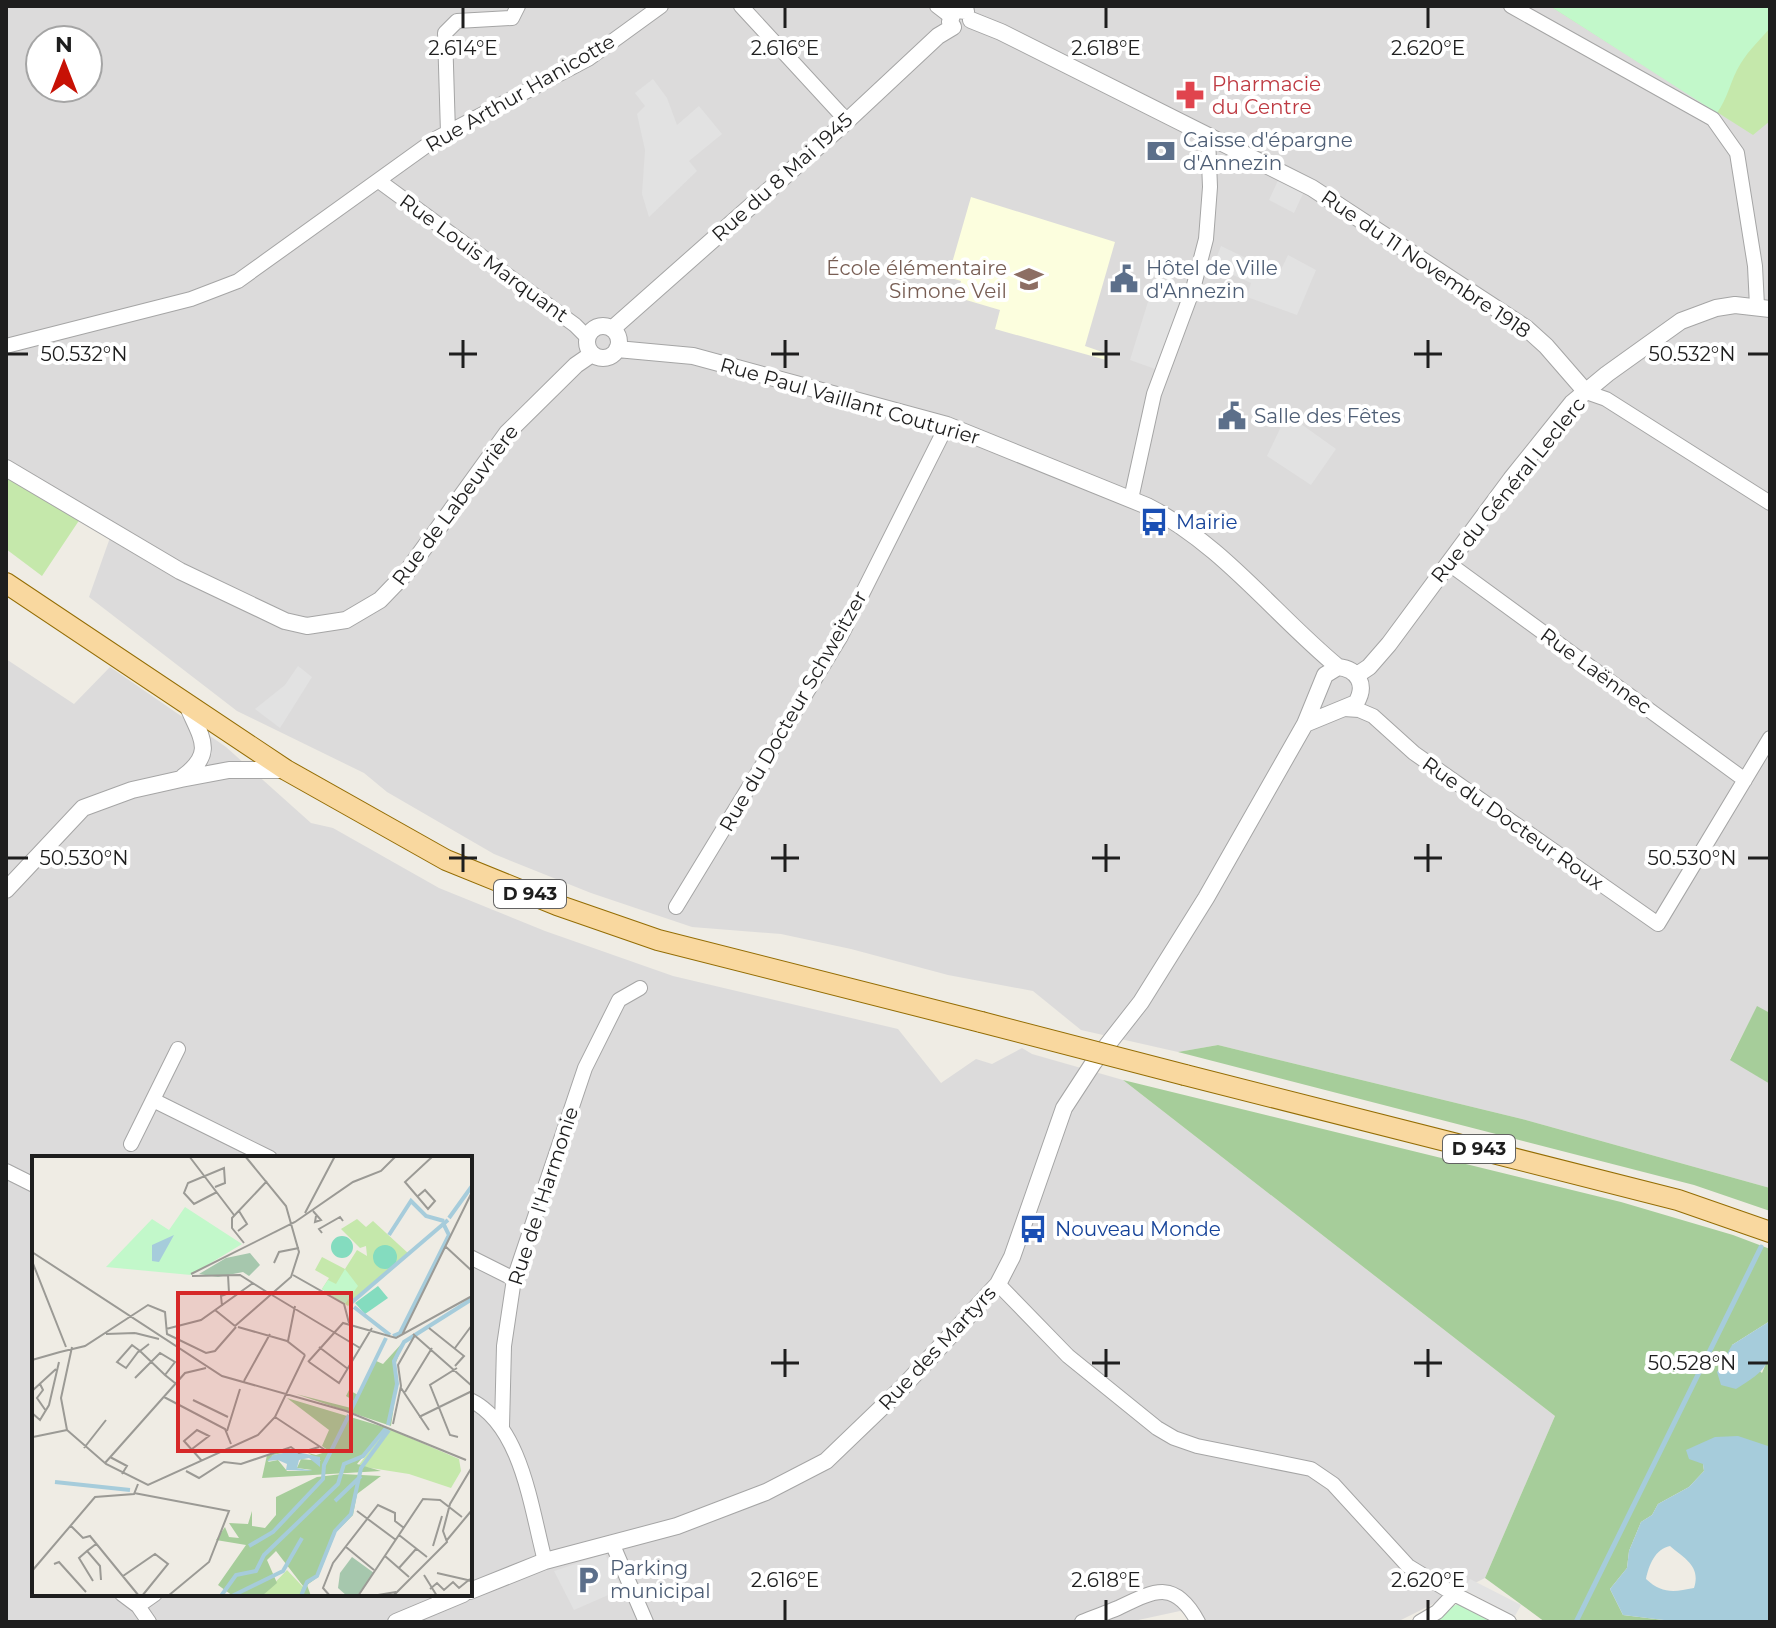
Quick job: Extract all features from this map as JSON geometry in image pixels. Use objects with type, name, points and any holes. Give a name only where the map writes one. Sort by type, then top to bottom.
[{"type":"main road","name":"D 943","points":[[6,583],[286,770],[446,860],[557,905],[658,940],[1678,1200],[1770,1232]]},
{"type":"street","points":[[448,133],[445,33],[457,21],[512,18],[518,6]]},
{"type":"street","name":"Rue Arthur Hanicotte","points":[[6,346],[191,299],[238,281],[448,133],[588,59],[661,6]]},
{"type":"street","points":[[741,6],[847,121]]},
{"type":"street","points":[[1511,6],[1713,119],[1737,153],[1763,308]]},
{"type":"street","name":"Rue du 8 Mai 1945","points":[[612,329],[847,121],[958,14]]},
{"type":"street","name":"Rue du 11 Novembre 1918","points":[[958,14],[1001,32],[1312,188],[1526,328],[1586,392]]},
{"type":"street","points":[[1131,499],[1154,394],[1193,289],[1206,239],[1210,187],[1208,137]]},
{"type":"street","name":"Rue Louis Marquant","points":[[379,181],[575,325],[587,337]]},
{"type":"street","name":"Rue du Général Leclerc","points":[[1359,683],[1572,403],[1681,321],[1716,308],[1735,305],[1763,308]]},
{"type":"street","points":[[597,327],[612,329],[618,338],[617,349],[608,357],[592,354],[587,346],[587,337],[597,327]]},
{"type":"street","name":"Rue Paul Vaillant Couturier","points":[[617,349],[693,356],[947,425],[1131,499],[1163,514],[1209,547],[1308,643],[1338,667]]},
{"type":"street","name":"Rue de Labeuvrière","points":[[6,468],[180,571],[285,621],[307,626],[346,620],[380,600],[406,573],[507,433],[576,365],[592,354]]},
{"type":"street","points":[[1586,392],[1606,399],[1770,503]]},
{"type":"street","name":"Rue du Docteur Schweitzer","points":[[676,907],[841,636],[947,425]]},
{"type":"street","name":"Rue Laënnec","points":[[1448,563],[1745,780]]},
{"type":"street","name":"Rue Paul Vaillant Couturier","points":[[1308,643],[1316,660],[1320,687]]},
{"type":"street","points":[[1345,668],[1359,683],[1356,703],[1305,724],[1330,670],[1345,668]]},
{"type":"street","name":"Rue du Docteur Roux","points":[[1359,683],[1373,716]]},
{"type":"street","points":[[1320,687],[1325,703],[1341,709]]},
{"type":"street","points":[[181,779],[202,759],[201,738],[188,707]]},
{"type":"street","name":"Rue du Docteur Roux","points":[[1341,709],[1359,710],[1373,716],[1414,753],[1658,924],[1745,780]]},
{"type":"street","name":"Rue des Martyrs","points":[[472,1590],[545,1561],[717,1513],[766,1492],[826,1461],[902,1388],[998,1284],[1016,1247],[1064,1108],[1156,978],[1206,898],[1305,724]]},
{"type":"street","points":[[1745,780],[1770,738]]},
{"type":"street","points":[[6,890],[65,823],[83,808],[99,801],[229,770],[286,770]]},
{"type":"street","name":"Rue de l'Harmonie","points":[[502,1426],[504,1346],[514,1279],[585,1068],[619,1000],[640,988]]},
{"type":"street","points":[[131,1144],[178,1049]]},
{"type":"street","points":[[153,1100],[266,1156]]},
{"type":"street","points":[[6,1171],[32,1184]]},
{"type":"street","points":[[472,1258],[514,1279]]},
{"type":"street","points":[[998,1284],[1068,1356],[1157,1428],[1197,1446],[1311,1469],[1333,1484],[1408,1566],[1509,1622]]},
{"type":"street","points":[[472,1401],[484,1407],[502,1426],[516,1451],[545,1561]]},
{"type":"street","points":[[612,1543],[646,1622]]},
{"type":"street","points":[[1082,1622],[1144,1594],[1162,1591],[1178,1595],[1198,1622]]},
{"type":"street","points":[[1420,1622],[1437,1612],[1454,1594]]},
{"type":"street","points":[[125,1596],[138,1606],[149,1622]]},
{"type":"street","points":[[138,1606],[152,1596]]},
{"type":"street","points":[[396,1622],[458,1596]]},
{"type":"shaded area","points":[[6,6],[1770,6],[1770,1013],[1757,1007],[1730,1059],[1770,1084],[1770,1188],[1522,1119],[1218,1045],[1178,1052],[1081,1030],[1033,991],[948,975],[781,934],[692,927],[591,893],[494,854],[387,792],[364,773],[237,711],[89,597],[112,532],[6,468]]},
{"type":"shaded area","points":[[653,79],[667,98],[677,125],[699,106],[722,134],[689,161],[697,171],[649,217],[642,194],[645,150],[637,114],[645,106],[635,93]]},
{"type":"shaded area","points":[[1282,172],[1307,185],[1294,213],[1269,200]]},
{"type":"shaded area","name":"École élémentaire Simone Veil","points":[[971,197],[1115,242],[1085,346],[1108,354],[1106,360],[995,329],[1000,310],[956,297],[961,281],[948,277]]},
{"type":"shaded area","points":[[1221,246],[1279,274],[1288,255],[1316,270],[1297,315],[1247,297],[1251,283],[1213,266]]},
{"type":"shaded area","points":[[1151,292],[1180,300],[1158,370],[1130,360]]},
{"type":"shaded area","points":[[1287,414],[1336,449],[1311,485],[1267,456]]},
{"type":"shaded area","points":[[6,659],[74,704],[110,667],[226,747],[311,823],[333,828],[439,888],[545,931],[673,976],[898,1029],[941,1083],[976,1059],[992,1064],[1022,1048],[1032,1054],[1123,1080],[1555,1416],[1485,1578],[1397,1622],[1200,1622],[1180,1611],[1129,1622],[6,1622]]},
{"type":"shaded area","points":[[298,666],[312,677],[280,728],[255,709],[285,685]]},
{"type":"shaded area","name":"Parking municipal","points":[[605,1554],[622,1589],[574,1610],[554,1571]]},
{"type":"shaded area","points":[[1470,1579],[1521,1605],[1515,1616],[1463,1589]]},
{"type":"green space","points":[[1550,6],[1770,6],[1770,121],[1753,135]]},
{"type":"green space","points":[[1550,6],[1770,6],[1770,28],[1740,64],[1717,113]]},
{"type":"green space","points":[[6,476],[80,519],[42,576],[6,549]]},
{"type":"green space","points":[[1757,1006],[1770,1013],[1770,1084],[1730,1060]]},
{"type":"green space","points":[[1218,1045],[1522,1119],[1770,1188],[1770,1211],[1694,1185],[1178,1052]]},
{"type":"green space","points":[[1123,1080],[1621,1202],[1770,1249],[1770,1321],[1732,1345],[1762,1373],[1770,1354],[1770,1457],[1768,1446],[1703,1464],[1704,1471],[1689,1487],[1658,1504],[1652,1515],[1641,1522],[1629,1551],[1627,1568],[1610,1589],[1623,1615],[1680,1622],[1545,1622],[1485,1578],[1555,1416]]},
{"type":"green space","points":[[1466,1600],[1509,1622],[1420,1622]]},
{"type":"water","points":[[1770,1321],[1769,1355],[1763,1369],[1736,1389],[1721,1385],[1717,1372],[1732,1345]]},
{"type":"water","points":[[1738,1436],[1768,1446],[1770,1622],[1680,1622],[1623,1615],[1610,1589],[1627,1568],[1629,1551],[1641,1522],[1652,1515],[1658,1504],[1689,1487],[1704,1471],[1703,1464],[1689,1459],[1686,1450],[1715,1437]],"holes":[[[1670,1546],[1693,1568],[1694,1588],[1668,1591],[1646,1579],[1657,1554]]]},
{"type":"waterway","points":[[1576,1622],[1761,1247]]},
{"type":"place","name":"Pharmacie du Centre","points":[[1190,95]]},
{"type":"place","name":"Caisse d'épargne d'Annezin","points":[[1161,151]]},
{"type":"place","name":"École élémentaire Simone Veil","points":[[1029,279]]},
{"type":"place","name":"Hôtel de Ville d'Annezin","points":[[1124,279]]},
{"type":"place","name":"Salle des Fêtes","points":[[1232,416]]},
{"type":"place","name":"Mairie","points":[[1154,522]]},
{"type":"place","name":"Nouveau Monde","points":[[1033,1229]]},
{"type":"place","name":"Parking municipal","points":[[588,1580]]}]
